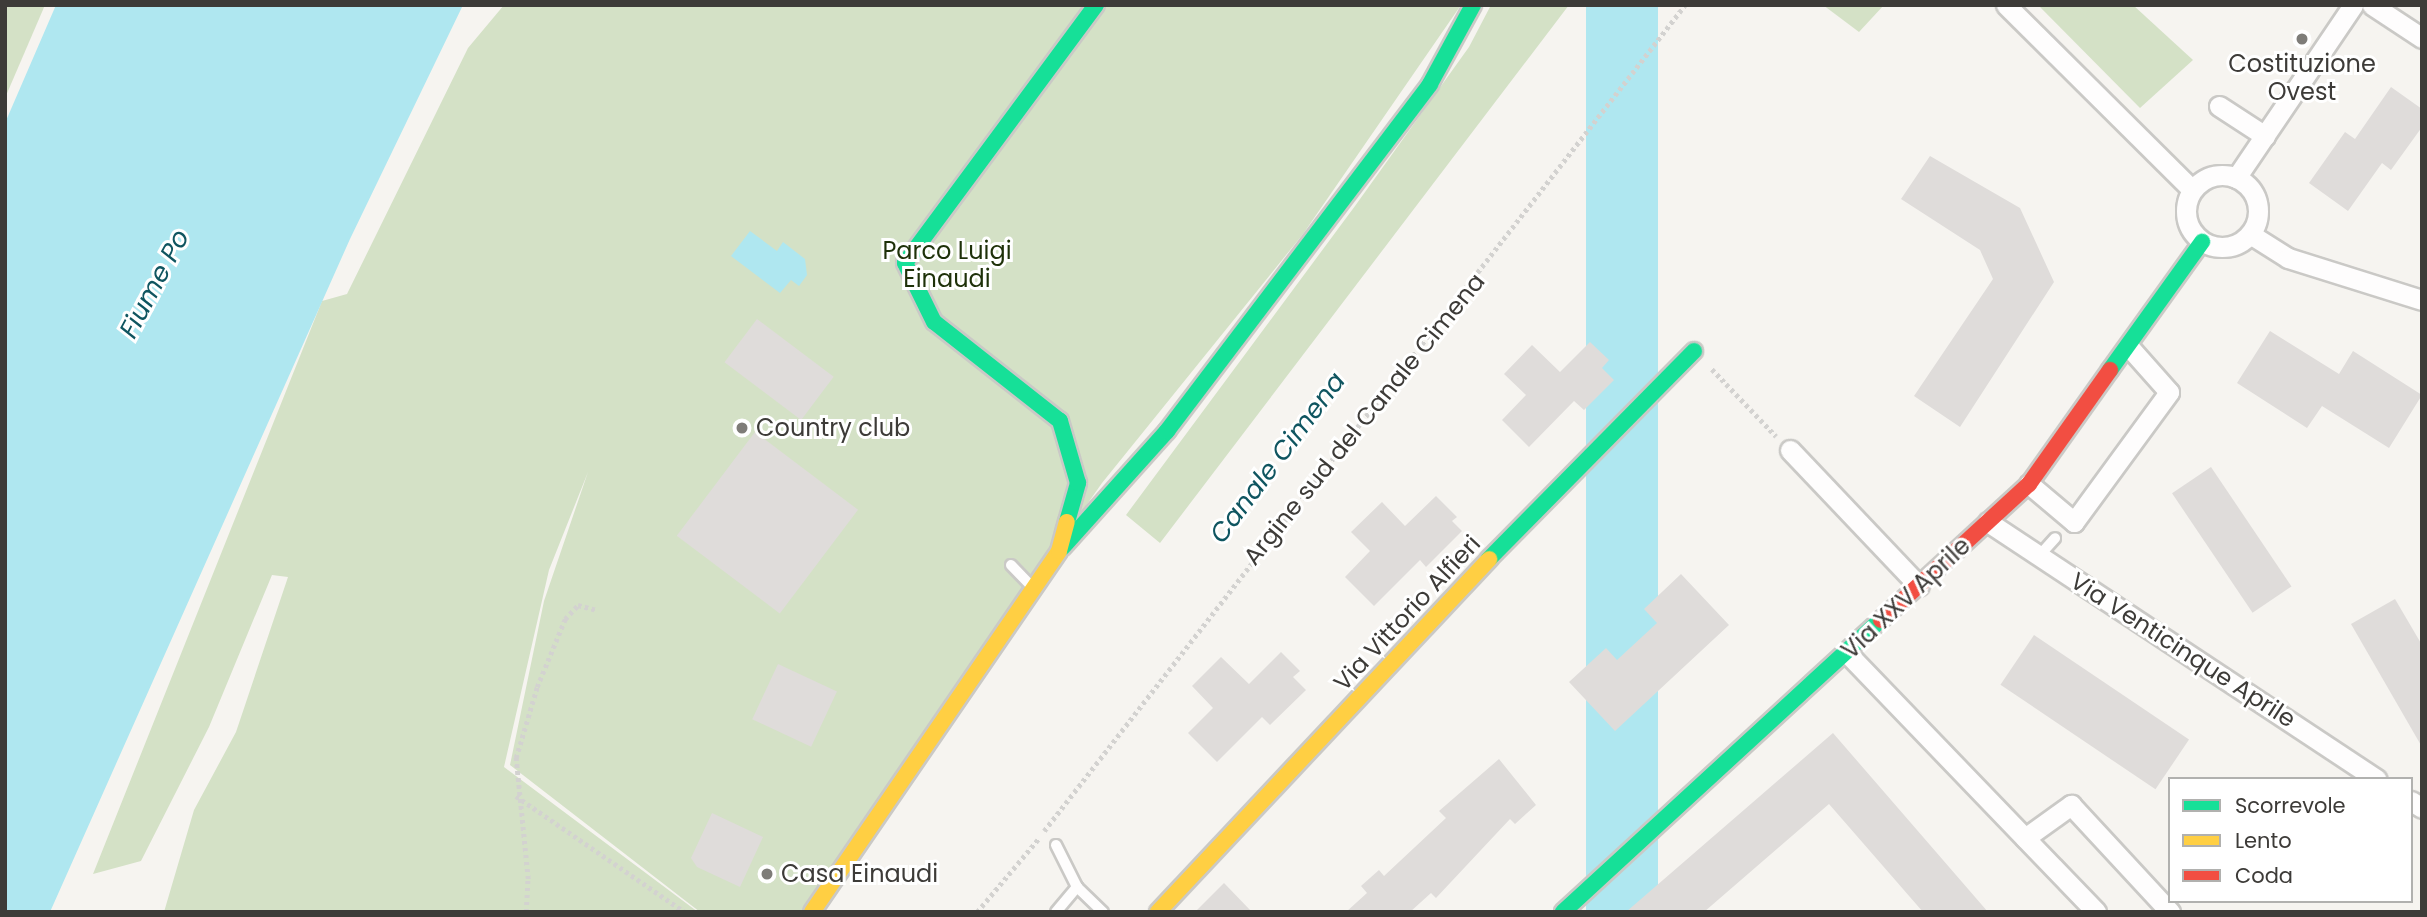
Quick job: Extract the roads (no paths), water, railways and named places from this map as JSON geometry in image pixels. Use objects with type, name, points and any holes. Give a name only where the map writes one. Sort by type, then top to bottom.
[{"type":"street","points":[[1059,551],[1078,483],[1060,421],[934,322],[905,263],[1096,5]]},
{"type":"street","points":[[812,912],[1036,592],[1059,551],[1167,432],[1430,84],[1473,5]]},
{"type":"street","points":[[2006,5],[2192,190]]},
{"type":"street","points":[[2236,178],[2353,5]]},
{"type":"street","points":[[2372,5],[2422,38]]},
{"type":"street","points":[[2219,106],[2265,136]]},
{"type":"street","points":[[2192,190],[2218,175],[2236,178],[2257,202],[2250,234]]},
{"type":"street","points":[[2192,190],[2187,221],[2202,242],[2221,247],[2250,234]]},
{"type":"street","points":[[2250,234],[2288,258],[2422,300]]},
{"type":"street","name":"Via XXV Aprile","points":[[1563,912],[2029,484],[2202,242]]},
{"type":"street","points":[[2029,484],[2074,522],[2169,392],[2129,347]]},
{"type":"street","name":"Via Vittorio Alfieri","points":[[1158,912],[1455,593],[1694,351]]},
{"type":"street","points":[[1790,450],[1919,586]]},
{"type":"street","name":"Via Venticinque Aprile","points":[[1988,522],[2374,777]]},
{"type":"street","points":[[1847,653],[2096,912]]},
{"type":"street","points":[[2025,838],[2071,805],[2164,910]]},
{"type":"lane","points":[[2039,556],[2055,538]]},
{"type":"lane","points":[[1011,565],[1036,592]]},
{"type":"lane","points":[[1056,845],[1077,887],[1103,912]]},
{"type":"lane","points":[[1056,912],[1077,887]]},
{"type":"water","name":"Fiume Po","points":[[56,5],[463,5],[350,239],[50,912],[5,912],[5,123]]},
{"type":"water","points":[[1586,5],[1658,5],[1658,912],[1586,912]]},
{"type":"water","points":[[750,231],[777,251],[783,242],[805,259],[807,275],[799,286],[791,280],[780,293],[731,256]]},
{"type":"place","name":"Costituzione Ovest","points":[[2302,39]]},
{"type":"place","name":"Country club","points":[[742,428]]},
{"type":"place","name":"Casa Einaudi","points":[[767,874]]},
{"type":"park label","name":"Parco Luigi Einaudi","points":[[947,265]]},
{"type":"water label","name":"Canale Cimena","points":[[1278,458]]}]
